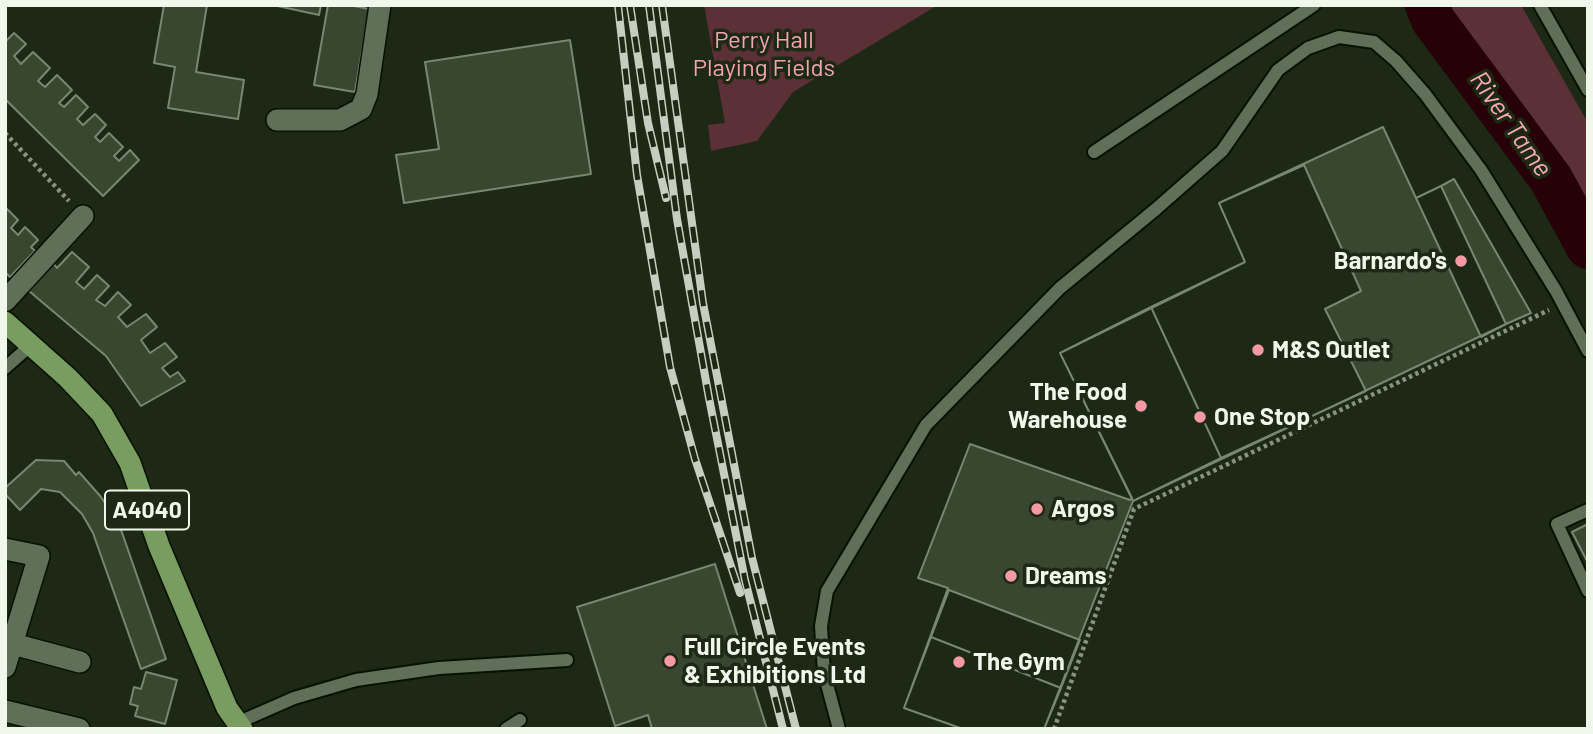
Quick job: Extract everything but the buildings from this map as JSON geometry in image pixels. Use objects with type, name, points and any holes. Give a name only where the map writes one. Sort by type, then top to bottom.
[{"type":"main road","name":"A4040","points":[[5,322],[68,377],[102,414],[130,463],[164,558],[227,708],[240,726]]},
{"type":"street","points":[[277,120],[340,120],[361,109],[368,93],[380,5]]},
{"type":"street","points":[[5,300],[83,216]]},
{"type":"street","points":[[5,549],[39,556],[5,667]]},
{"type":"street","points":[[13,644],[79,662]]},
{"type":"street","points":[[5,711],[79,729]]},
{"type":"lane","points":[[1094,152],[1314,5]]},
{"type":"lane","points":[[1540,5],[1588,90]]},
{"type":"lane","points":[[839,729],[824,673],[821,626],[827,591],[926,425],[1060,288],[1222,151],[1278,70],[1308,48],[1339,37],[1351,38],[1374,42],[1396,61],[1425,94],[1481,170],[1563,304],[1588,351]]},
{"type":"lane","points":[[5,368],[32,344]]},
{"type":"lane","points":[[1588,510],[1557,524],[1588,591]]},
{"type":"lane","points":[[240,726],[294,698],[356,680],[439,668],[566,660]]},
{"type":"lane","points":[[506,729],[520,720]]},
{"type":"path","points":[[5,133],[83,216]]},
{"type":"path","points":[[1054,729],[1134,509],[1563,304]]},
{"type":"green space","name":"Perry Hall Playing Fields","points":[[704,5],[938,5],[793,92],[757,141],[711,151],[708,125],[725,123]]},
{"type":"green space","points":[[1448,5],[1521,5],[1588,123],[1588,214],[1508,89],[1454,19]]},
{"type":"waterway","name":"River Tame","points":[[1427,5],[1433,20],[1551,179],[1588,247]]},
{"type":"railway","points":[[618,5],[637,175],[670,367],[695,459],[740,593]]},
{"type":"railway","points":[[630,5],[648,123],[666,198]]},
{"type":"railway","points":[[649,5],[677,219],[709,398],[745,580],[783,729]]},
{"type":"railway","points":[[662,5],[703,303],[752,558],[796,729]]},
{"type":"place","name":"Barnardo's","points":[[1461,261]]},
{"type":"place","name":"M&S Outlet","points":[[1258,350]]},
{"type":"place","name":"The Food Warehouse","points":[[1141,406]]},
{"type":"place","name":"One Stop","points":[[1200,417]]},
{"type":"place","name":"Argos","points":[[1037,509]]},
{"type":"place","name":"Dreams","points":[[1011,576]]},
{"type":"place","name":"Full Circle Events & Exhibitions Ltd","points":[[670,661]]},
{"type":"place","name":"The Gym","points":[[959,662]]}]
